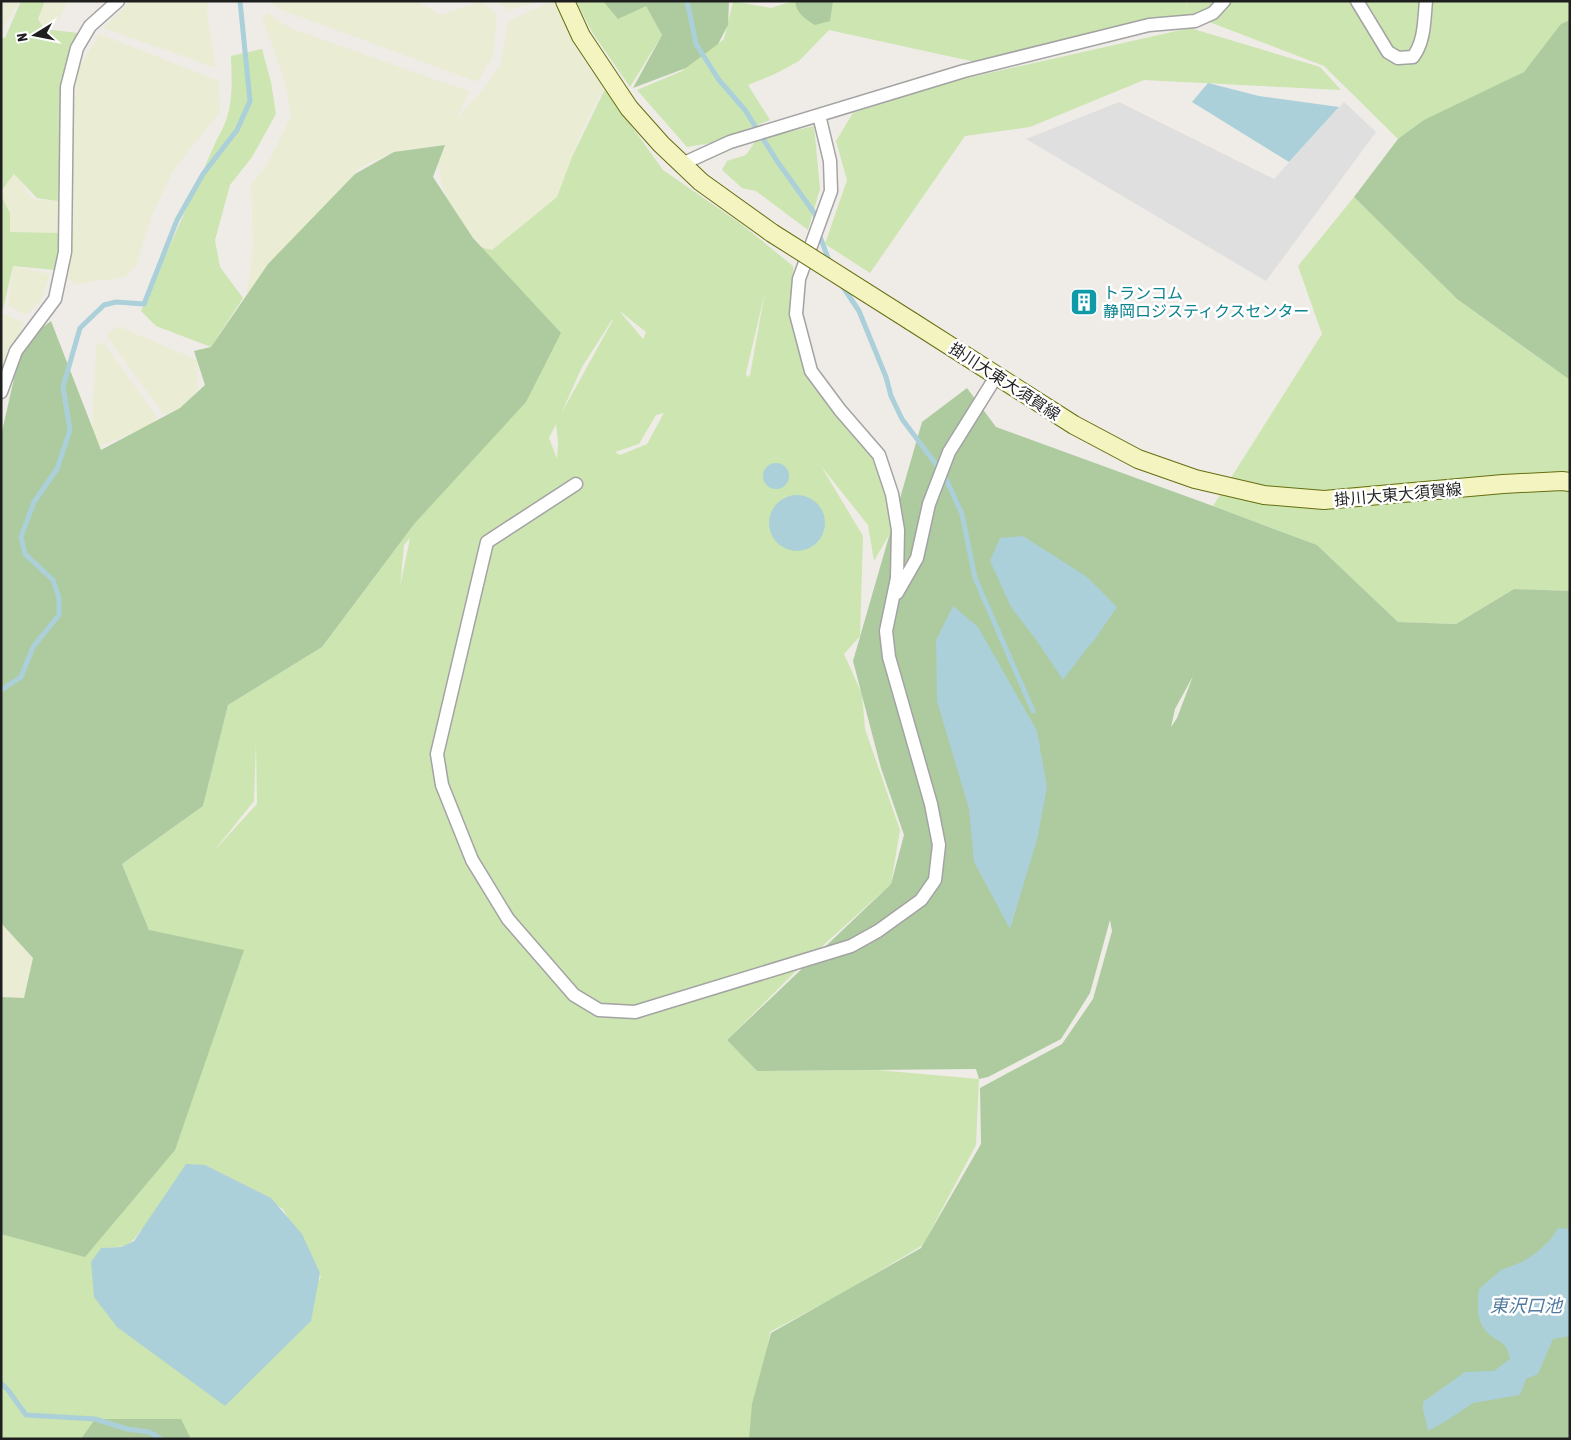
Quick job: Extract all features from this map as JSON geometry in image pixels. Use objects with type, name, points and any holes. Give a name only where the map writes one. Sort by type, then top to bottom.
[{"type":"main road","name":"掛川大東大須賀線","points":[[564,1],[581,36],[629,108],[661,144],[701,182],[772,233],[1074,425],[1138,459],[1195,480],[1264,495],[1324,500],[1503,484],[1570,482]]},
{"type":"street","points":[[1,392],[16,351],[55,299],[65,252],[67,87],[77,48],[90,26],[118,1]]},
{"type":"street","points":[[682,164],[730,142],[964,71],[1150,25],[1195,21],[1213,13],[1224,1]]},
{"type":"street","points":[[1357,1],[1388,52],[1398,58],[1413,57],[1415,55],[1422,39],[1426,1]]},
{"type":"street","points":[[576,484],[487,542],[436,754],[442,784],[472,860],[508,919],[574,995],[600,1010],[635,1012],[851,946],[878,931],[921,900],[935,880],[939,845],[930,804],[889,657],[886,631],[897,578],[898,530],[892,494],[879,455],[840,410],[811,371],[796,314],[799,279],[831,191],[830,161],[818,115]]},
{"type":"street","points":[[892,602],[917,558],[929,504],[949,452],[997,375]]},
{"type":"green space","points":[[1,1],[20,1],[1,30]]},
{"type":"green space","points":[[21,1],[45,1],[38,19],[44,29],[78,33],[64,87],[58,201],[37,198],[14,174],[1,191],[1,38],[5,38]]},
{"type":"green space","points":[[46,1],[67,1],[59,20],[44,29],[38,19]]},
{"type":"green space","points":[[131,1],[208,1],[207,10],[216,68],[103,28]]},
{"type":"green space","points":[[266,1],[417,1],[440,15],[482,1],[497,15],[493,56],[477,82],[282,10]]},
{"type":"green space","points":[[497,1],[540,1],[509,10]]},
{"type":"green space","points":[[552,1],[556,1],[583,59],[604,88],[584,126],[557,197],[492,250],[478,256],[459,224],[443,189],[438,164],[445,145],[394,152],[360,167],[330,204],[247,293],[253,248],[251,184],[267,165],[291,116],[284,78],[262,18],[267,13],[290,28],[470,91],[456,119],[479,94],[501,64],[508,21]]},
{"type":"green space","points":[[576,1],[604,1],[646,6],[662,35],[630,87],[592,32]]},
{"type":"green space","points":[[603,1],[729,1],[728,25],[718,44],[686,68],[633,88],[662,35],[646,6],[618,19]]},
{"type":"green space","points":[[733,1],[771,8],[793,1],[1185,1],[1188,7],[1186,1],[1570,1],[1570,19],[1524,72],[1398,139],[1324,66],[1191,15],[989,65],[829,30],[799,61],[775,74],[748,85],[770,120],[711,143],[687,147],[637,90],[682,71],[724,39]]},
{"type":"green space","points":[[795,1],[833,1],[830,21],[815,25],[799,13]]},
{"type":"green space","points":[[1570,20],[1570,380],[1457,299],[1354,197],[1398,139],[1424,120],[1524,72],[1561,24]]},
{"type":"green space","points":[[1190,28],[1320,67],[1341,90],[1144,80],[1030,127],[965,136],[870,273],[825,244],[847,180],[836,141],[853,113],[953,81]]},
{"type":"green space","points":[[99,34],[219,81],[220,112],[173,171],[153,213],[136,266],[125,277],[76,284],[68,279],[71,136],[78,70]]},
{"type":"green space","points":[[262,49],[271,82],[276,114],[252,157],[230,185],[215,240],[220,267],[243,298],[211,347],[156,326],[141,311],[223,129],[231,99],[231,56]]},
{"type":"green space","points":[[605,89],[663,170],[741,224],[793,266],[796,314],[811,371],[883,466],[897,521],[874,561],[868,525],[821,466],[863,536],[860,636],[844,654],[862,694],[865,729],[900,830],[891,884],[808,959],[727,1040],[757,1071],[877,1070],[979,1079],[976,1145],[923,1245],[846,1291],[770,1332],[753,1439],[161,1439],[95,1420],[81,1439],[1,1439],[1,1224],[149,930],[122,864],[203,806],[228,705],[322,647],[415,523],[471,245],[492,250],[557,197],[572,157]],"holes":[[[765,292],[750,375],[747,377],[746,373]],[[621,313],[646,332],[643,339]],[[612,320],[613,320],[561,414],[582,367]],[[664,413],[647,444],[620,455],[615,452],[639,444],[656,415]],[[556,424],[557,459],[549,438]],[[410,538],[400,586],[404,545]],[[256,742],[257,804],[213,852],[254,801]],[[276,1205],[283,1209],[321,1277],[225,1406],[101,1248],[124,1246],[136,1237],[140,1231]]]},
{"type":"green space","points":[[814,126],[820,189],[808,230],[756,191],[742,188],[722,170],[727,161],[746,155],[756,140]]},
{"type":"green space","points":[[445,145],[433,177],[473,238],[561,333],[526,402],[415,523],[322,647],[228,705],[203,806],[122,864],[149,930],[244,950],[175,1150],[85,1257],[1,1234],[1,997],[24,998],[33,958],[1,923],[1,436],[22,343],[51,321],[101,450],[180,408],[205,385],[194,351],[211,347],[268,264],[355,174],[394,152]]},
{"type":"green space","points":[[14,173],[32,199],[58,201],[60,233],[10,232],[10,213],[1,195],[1,191]]},
{"type":"green space","points":[[1,195],[10,213],[10,232],[60,233],[55,270],[13,266],[3,309],[1,309]]},
{"type":"green space","points":[[1354,197],[1457,299],[1570,380],[1570,591],[1514,589],[1456,624],[1398,622],[1317,545],[1213,506],[1322,334],[1298,266]]},
{"type":"green space","points":[[13,266],[50,274],[40,302],[26,315],[8,305]]},
{"type":"green space","points":[[1,314],[24,323],[1,370]]},
{"type":"green space","points":[[118,326],[197,360],[198,387],[190,403],[164,415],[106,335]]},
{"type":"green space","points":[[103,342],[157,417],[147,427],[91,450],[96,345]]},
{"type":"green space","points":[[967,388],[996,427],[1317,545],[1398,622],[1456,624],[1514,589],[1570,591],[1570,1439],[749,1439],[752,1404],[771,1333],[921,1248],[981,1144],[980,1088],[1062,1044],[1093,999],[1112,931],[1110,920],[1090,993],[1061,1039],[988,1077],[979,1079],[976,1069],[757,1071],[727,1040],[891,884],[904,835],[881,768],[853,661],[922,422]],"holes":[[[1193,676],[1177,718],[1171,727],[1175,709]]]},
{"type":"green space","points":[[1,923],[33,958],[24,999],[1,997]]},
{"type":"green space","points":[[95,1419],[181,1419],[191,1439],[81,1439]]},
{"type":"shaded area","points":[[1119,102],[1274,179],[1344,102],[1376,132],[1266,281],[1026,139]]},
{"type":"water","points":[[1208,83],[1259,96],[1339,107],[1289,162],[1192,102]]},
{"type":"water","points":[[776,463],[785,467],[789,476],[785,485],[776,489],[767,485],[763,476],[767,467]]},
{"type":"water","points":[[797,495],[808,497],[817,503],[823,512],[825,523],[823,534],[817,543],[808,549],[797,551],[786,549],[777,543],[771,534],[769,523],[771,512],[777,503],[786,497]]},
{"type":"water","points":[[1023,536],[1087,577],[1117,607],[1093,642],[1063,680],[1011,607],[990,561],[1000,538]]},
{"type":"water","points":[[953,606],[978,627],[1037,731],[1047,787],[1037,840],[1010,929],[974,862],[969,809],[937,701],[936,640]]},
{"type":"water","points":[[186,1164],[205,1165],[271,1198],[302,1234],[320,1273],[311,1321],[225,1406],[117,1327],[94,1297],[91,1262],[101,1248],[121,1247],[134,1241]]},
{"type":"water","name":"東沢口池","points":[[1558,1228],[1570,1229],[1570,1336],[1553,1339],[1538,1374],[1526,1379],[1520,1395],[1473,1403],[1428,1431],[1423,1402],[1465,1372],[1494,1371],[1510,1359],[1505,1345],[1488,1333],[1481,1324],[1478,1307],[1479,1289],[1501,1270],[1522,1262],[1536,1253],[1550,1240]]},
{"type":"waterway","points":[[1,690],[21,677],[33,647],[59,615],[59,598],[53,580],[25,554],[21,537],[34,502],[57,469],[70,430],[63,387],[80,328],[104,305],[116,302],[144,304],[177,220],[203,174],[237,130],[250,101],[240,1]]},
{"type":"waterway","points":[[687,1],[696,44],[719,80],[745,110],[777,161],[815,214],[816,221]]},
{"type":"waterway","points":[[819,234],[830,263]]},
{"type":"waterway","points":[[841,284],[859,311],[886,377],[891,396],[902,419],[944,475],[962,514],[975,578],[1033,711]]},
{"type":"waterway","points":[[1,1383],[26,1415],[95,1419],[127,1429],[149,1432],[161,1439]]},
{"type":"place","name":"トランコム 静岡ロジスティクスセンター","points":[[1084,302]]}]
